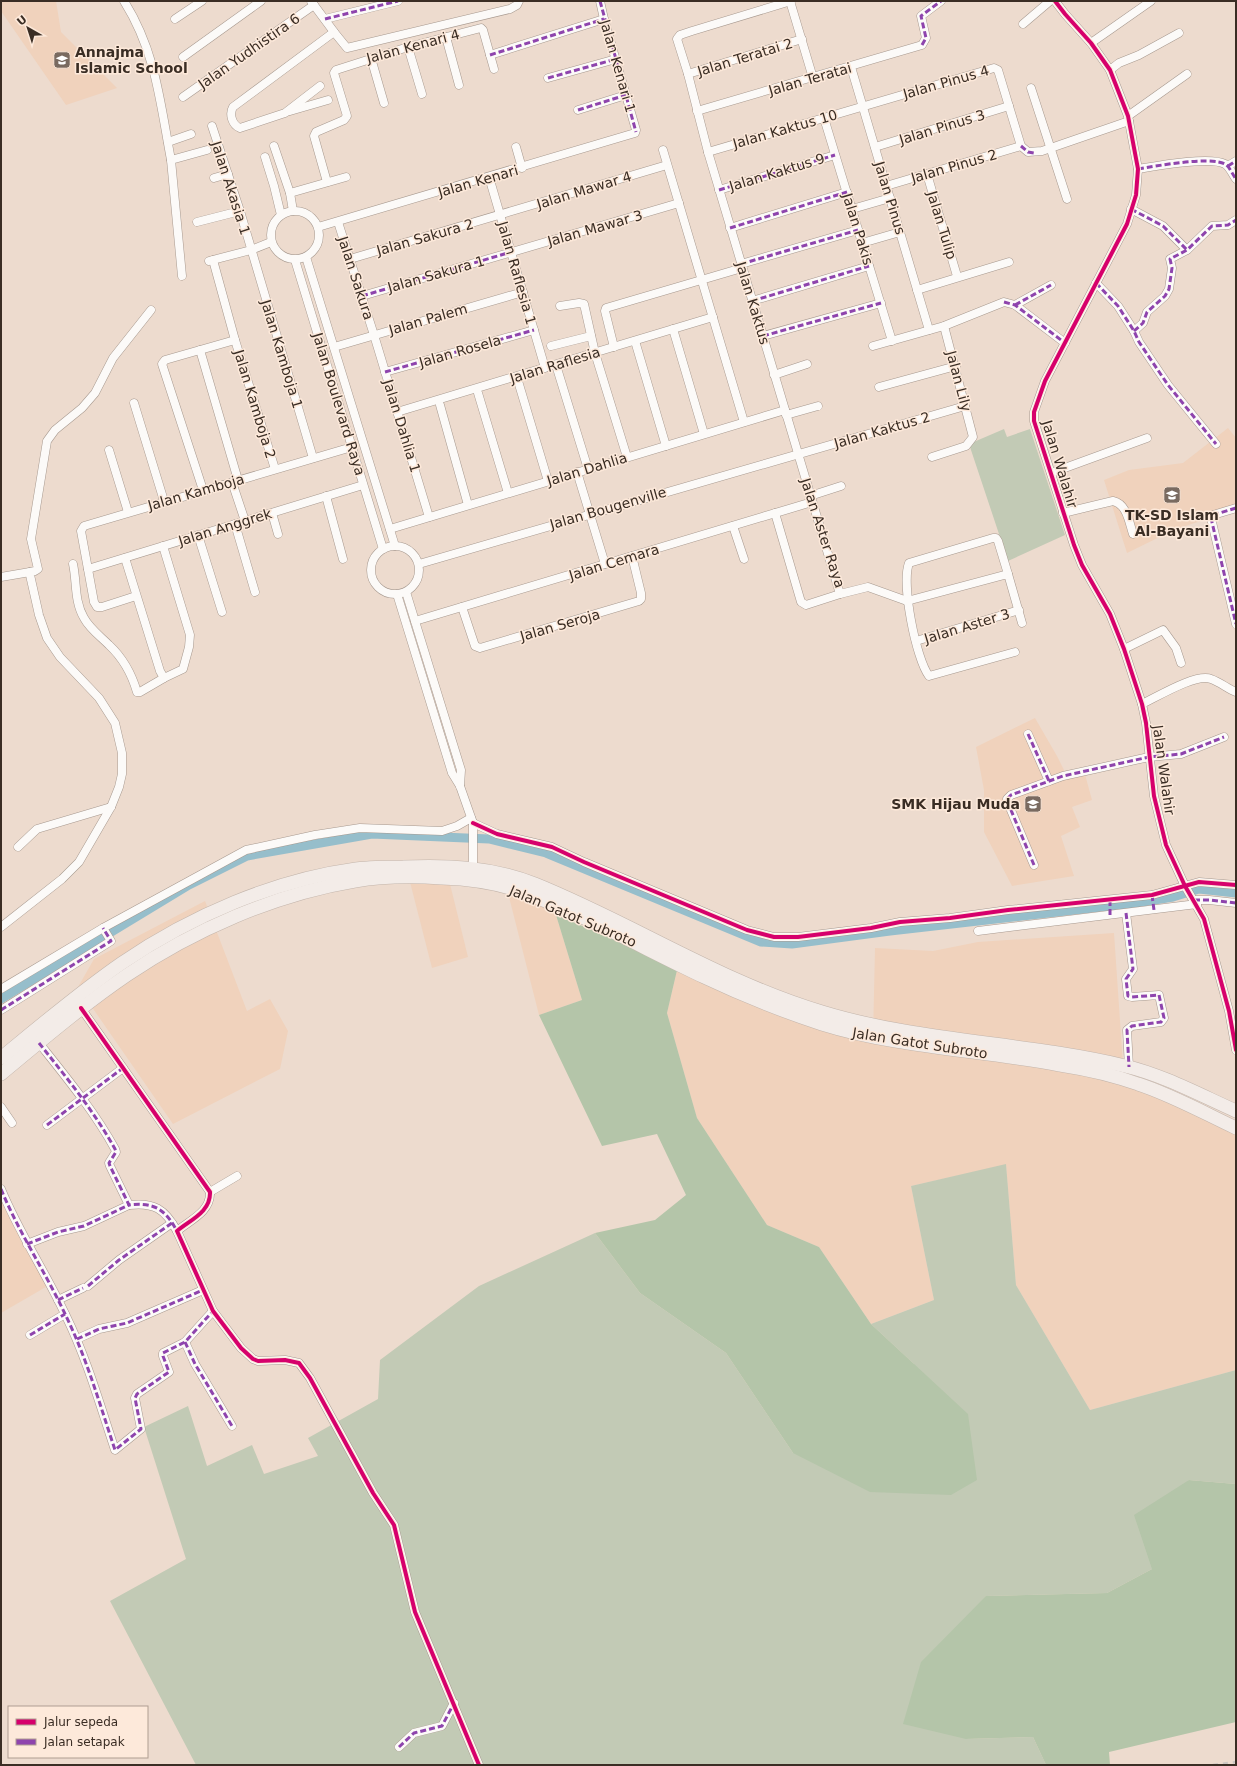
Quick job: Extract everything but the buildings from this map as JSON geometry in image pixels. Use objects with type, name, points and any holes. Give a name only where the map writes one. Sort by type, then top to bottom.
[{"type":"highway","name":"Jalan Gatot Subroto","points":[[1,1058],[77,996],[125,961],[166,936],[213,912],[277,886],[319,876],[359,868],[426,866],[473,867],[510,875],[533,883],[620,922],[760,990],[810,1008],[884,1028],[1061,1060]]},
{"type":"highway","name":"Jalan Gatot Subroto","points":[[1,1074],[81,1008],[127,975],[187,940],[219,924],[283,899],[329,886],[359,880],[420,877],[469,879],[500,884],[528,894],[600,925],[708,979],[763,1002],[820,1023],[882,1039],[1061,1060]]},
{"type":"highway","points":[[1061,1060],[1129,1067],[1236,1111]]},
{"type":"highway","points":[[1061,1060],[1102,1074],[1140,1084],[1236,1128]]},
{"type":"street","points":[[124,1],[146,40],[153,65],[171,160],[182,276]]},
{"type":"street","points":[[176,19],[202,1]]},
{"type":"street","points":[[183,57],[261,1]]},
{"type":"street","points":[[325,20],[398,1]]},
{"type":"street","points":[[313,3],[346,47],[349,47],[510,9],[517,5],[518,1]]},
{"type":"street","name":"Jalan Kenari 1","points":[[600,1],[636,132]]},
{"type":"street","points":[[791,1],[813,78]]},
{"type":"street","name":"Jalan Kaktus","points":[[791,1],[692,31],[680,35],[677,39],[730,228],[798,454]]},
{"type":"street","name":"Jalan Teratai","points":[[697,111],[922,45],[926,38],[921,16],[941,1]]},
{"type":"street","points":[[1091,43],[1151,1]]},
{"type":"street","points":[[1023,24],[1057,2]]},
{"type":"street","name":"Jalan Walahir","points":[[1057,2],[1091,43],[1110,70],[1128,119],[1138,169],[1136,195],[1127,224],[1045,381],[1034,412],[1034,422],[1074,545],[1082,565],[1110,614],[1124,649],[1142,704],[1146,723],[1154,796],[1166,845],[1185,887],[1195,900],[1204,919],[1232,1010],[1236,1050]]},
{"type":"street","name":"Jalan Yudhistira 6","points":[[183,98],[313,3]]},
{"type":"street","points":[[494,69],[490,55],[604,19]]},
{"type":"street","name":"Jalan Kenari 4","points":[[327,182],[314,136],[316,132],[344,120],[347,116],[334,72],[338,68],[408,47],[480,28],[483,30],[490,55]]},
{"type":"street","points":[[328,100],[240,128],[234,124],[230,113],[233,107],[334,32]]},
{"type":"street","points":[[1110,70],[1119,63],[1139,55],[1179,33]]},
{"type":"street","points":[[446,37],[459,85]]},
{"type":"street","name":"Jalan Teratai 2","points":[[688,74],[802,39]]},
{"type":"street","points":[[408,47],[422,94]]},
{"type":"street","points":[[371,58],[384,103]]},
{"type":"street","points":[[548,78],[616,59]]},
{"type":"street","name":"Jalan Pinus","points":[[851,67],[929,330]]},
{"type":"street","name":"Jalan Pinus 4","points":[[862,106],[994,68],[998,70],[1021,146]]},
{"type":"street","points":[[1021,146],[1028,152],[1034,153],[1050,149],[1128,119],[1187,74]]},
{"type":"street","points":[[285,113],[320,86]]},
{"type":"street","points":[[1031,88],[1067,199]]},
{"type":"street","points":[[578,110],[626,95]]},
{"type":"street","name":"Jalan Kaktus 10","points":[[708,152],[862,106]]},
{"type":"street","name":"Jalan Pinus 3","points":[[875,147],[1009,106]]},
{"type":"street","name":"Jalan Pakis","points":[[824,118],[892,341]]},
{"type":"street","name":"Jalan Akasia 1","points":[[212,126],[251,250]]},
{"type":"street","name":"Jalan Kenari","points":[[318,227],[522,168],[636,132]]},
{"type":"street","points":[[168,142],[191,134]]},
{"type":"street","points":[[274,146],[290,193],[293,211]]},
{"type":"street","points":[[516,146],[522,168]]},
{"type":"street","name":"Jalan Pinus 2","points":[[886,186],[1021,146]]},
{"type":"street","points":[[171,160],[208,150]]},
{"type":"street","points":[[663,150],[744,422]]},
{"type":"street","name":"Jalan Kaktus 9","points":[[719,190],[835,155]]},
{"type":"street","points":[[265,157],[281,215]]},
{"type":"street","points":[[1228,166],[1236,161]]},
{"type":"street","points":[[1138,169],[1184,162],[1218,162],[1228,166],[1236,179]]},
{"type":"street","name":"Jalan Mawar 4","points":[[500,215],[668,165]]},
{"type":"street","points":[[214,178],[228,174]]},
{"type":"street","name":"Jalan Tulip","points":[[927,174],[957,276]]},
{"type":"street","name":"Jalan Raflesia 1","points":[[489,177],[545,368]]},
{"type":"street","points":[[290,193],[346,178]]},
{"type":"street","points":[[730,228],[847,192]]},
{"type":"street","points":[[852,209],[890,198]]},
{"type":"street","name":"Jalan Mawar 3","points":[[511,252],[679,203]]},
{"type":"street","points":[[1131,209],[1163,226],[1187,250]]},
{"type":"street","points":[[293,211],[304,212],[313,218],[318,227],[319,239],[315,250],[306,257],[295,260],[284,258],[276,251],[271,242],[271,232],[274,222],[281,215],[293,211]]},
{"type":"street","points":[[197,222],[240,212]]},
{"type":"street","name":"Jalan Sakura 2","points":[[350,259],[500,215]]},
{"type":"street","points":[[1134,330],[1143,323],[1147,312],[1165,296],[1169,289],[1172,268],[1170,259],[1187,250],[1212,226],[1228,224],[1236,220]]},
{"type":"street","name":"Jalan Sakura","points":[[338,222],[374,335]]},
{"type":"street","points":[[614,347],[605,311],[606,308],[702,280],[858,230]]},
{"type":"street","points":[[862,243],[900,232]]},
{"type":"street","points":[[251,250],[271,242]]},
{"type":"street","name":"Jalan Kamboja 2","points":[[251,250],[211,260],[275,469]]},
{"type":"street","name":"Jalan Kamboja 1","points":[[251,250],[313,458]]},
{"type":"street","name":"Jalan Sakura 1","points":[[362,296],[511,252]]},
{"type":"street","name":"Jalan Boulevard Raya","points":[[306,257],[395,546]]},
{"type":"street","name":"Jalan Boulevard Raya","points":[[295,260],[383,549]]},
{"type":"street","points":[[917,290],[957,276],[1009,262]]},
{"type":"street","points":[[752,301],[869,266]]},
{"type":"street","points":[[1096,282],[1118,306],[1134,330],[1139,342],[1168,385],[1216,444]]},
{"type":"street","points":[[1015,305],[1051,285]]},
{"type":"street","name":"Jalan Palem","points":[[334,346],[523,292]]},
{"type":"street","points":[[873,346],[944,326],[1004,302],[1015,305],[1065,343]]},
{"type":"street","points":[[560,306],[580,303],[584,304],[595,352],[627,457]]},
{"type":"street","points":[[763,336],[881,303]]},
{"type":"street","points":[[1,577],[35,571],[38,568],[31,539],[47,441],[55,430],[82,408],[95,393],[113,358],[151,310]]},
{"type":"street","name":"Jalan Raflesia","points":[[397,412],[713,317]]},
{"type":"street","name":"Jalan Lily","points":[[932,457],[966,446],[973,437],[956,366],[944,326]]},
{"type":"street","points":[[673,329],[704,434]]},
{"type":"street","name":"Jalan Rosela","points":[[386,372],[534,330]]},
{"type":"street","name":"Jalan Dahlia 1","points":[[374,335],[429,517]]},
{"type":"street","points":[[551,346],[591,336]]},
{"type":"street","points":[[203,490],[162,364],[165,360],[235,340]]},
{"type":"street","points":[[634,341],[666,446]]},
{"type":"street","points":[[200,350],[245,521]]},
{"type":"street","points":[[774,375],[807,364]]},
{"type":"street","points":[[556,365],[588,469]]},
{"type":"street","points":[[879,387],[956,366]]},
{"type":"street","points":[[518,381],[548,481]]},
{"type":"street","points":[[478,393],[508,493]]},
{"type":"street","points":[[134,403],[164,501]]},
{"type":"street","points":[[440,405],[468,505]]},
{"type":"street","name":"Jalan Dahlia","points":[[390,529],[744,422],[818,406]]},
{"type":"street","name":"Jalan Kaktus 2","points":[[798,454],[965,406]]},
{"type":"street","points":[[1051,473],[1147,438]]},
{"type":"street","name":"Jalan Kamboja","points":[[88,569],[82,528],[91,523],[352,447]]},
{"type":"street","points":[[110,450],[128,512]]},
{"type":"street","name":"Jalan Aster Raya","points":[[798,454],[840,594],[868,587],[907,601]]},
{"type":"street","name":"Jalan Bougenville","points":[[418,564],[798,454]]},
{"type":"street","points":[[577,472],[605,564]]},
{"type":"street","name":"Jalan Anggrek","points":[[88,569],[363,485]]},
{"type":"street","name":"Jalan Cemara","points":[[415,621],[775,513],[841,486]]},
{"type":"street","points":[[326,496],[343,559]]},
{"type":"street","points":[[1063,513],[1113,501],[1117,502],[1124,508],[1133,534]]},
{"type":"street","points":[[1236,508],[1213,515],[1211,518],[1236,624]]},
{"type":"street","points":[[272,513],[278,534]]},
{"type":"street","points":[[775,513],[801,602],[806,605],[840,594]]},
{"type":"street","points":[[234,524],[255,592]]},
{"type":"street","points":[[733,526],[744,559]]},
{"type":"street","points":[[198,535],[222,612]]},
{"type":"street","points":[[1015,652],[932,677],[928,675],[916,641],[907,601],[909,563],[996,538],[1022,623]]},
{"type":"street","points":[[73,564],[77,601],[83,616],[92,630],[110,646],[123,662],[132,678],[137,692],[140,692],[183,669],[189,647],[190,636],[163,546]]},
{"type":"street","points":[[395,546],[405,548],[414,554],[418,564],[419,575],[414,585],[406,592],[397,594],[387,593],[377,587],[372,578],[371,567],[375,556],[383,549],[395,546]]},
{"type":"street","name":"Jalan Seroja","points":[[462,607],[476,646],[480,648],[632,604],[641,599],[632,556]]},
{"type":"street","points":[[125,558],[160,671],[164,678]]},
{"type":"street","points":[[88,569],[94,602],[97,606],[102,607],[136,596]]},
{"type":"street","points":[[1,927],[68,874],[87,850],[111,807],[122,774],[122,753],[115,723],[99,698],[60,657],[47,638],[39,615],[30,572]]},
{"type":"street","points":[[907,601],[1008,574]]},
{"type":"street","points":[[406,592],[462,770],[460,786]]},
{"type":"street","points":[[397,594],[452,774],[460,786],[472,824],[473,867]]},
{"type":"street","name":"Jalan Aster 3","points":[[916,641],[1018,610]]},
{"type":"street","points":[[1124,649],[1163,630],[1176,648],[1181,663]]},
{"type":"street","points":[[1142,704],[1190,682],[1203,678],[1211,679],[1236,692]]},
{"type":"street","points":[[1028,734],[1049,780]]},
{"type":"street","points":[[1034,865],[1007,798],[1049,780],[1063,776],[1149,757],[1180,754],[1224,737]]},
{"type":"street","points":[[18,847],[32,832],[44,826],[111,807]]},
{"type":"street","points":[[1,988],[246,850],[315,835],[360,828],[442,831],[472,824],[497,834],[552,846],[584,862],[747,930],[774,937],[822,935],[900,922],[950,918],[1008,910],[1110,902],[1154,903],[1209,900],[1236,903]]},
{"type":"street","points":[[978,931],[1126,913],[1154,903],[1185,887],[1199,882],[1236,885]]},
{"type":"street","points":[[1110,902],[1110,914]]},
{"type":"street","points":[[1126,913],[1132,967],[1126,979],[1128,996],[1132,998],[1159,995],[1164,1018],[1161,1022],[1132,1026],[1127,1030],[1129,1067]]},
{"type":"street","points":[[1,1010],[112,940],[104,929]]},
{"type":"street","points":[[81,1008],[210,1192],[210,1198],[204,1210],[177,1231]]},
{"type":"street","points":[[39,1043],[106,1131],[116,1152],[109,1163],[129,1205]]},
{"type":"street","points":[[47,1125],[123,1068]]},
{"type":"street","points":[[1,1107],[12,1123]]},
{"type":"street","points":[[210,1192],[237,1176]]},
{"type":"street","points":[[1,1189],[27,1244],[58,1300],[84,1355],[115,1450],[141,1429],[135,1398],[148,1386],[169,1372],[162,1356],[163,1353],[185,1342],[213,1311]]},
{"type":"street","points":[[27,1244],[58,1232],[84,1226],[129,1205],[152,1205],[162,1212],[177,1231],[213,1311],[241,1348],[253,1359],[266,1362],[294,1361],[299,1363],[306,1371],[373,1492],[394,1525],[415,1612],[454,1703],[478,1765]]},
{"type":"street","points":[[58,1300],[85,1287],[119,1260],[172,1223]]},
{"type":"street","points":[[77,1339],[99,1329],[127,1323],[203,1290]]},
{"type":"street","points":[[30,1335],[65,1314]]},
{"type":"street","points":[[185,1342],[194,1364],[232,1426]]},
{"type":"street","points":[[399,1747],[414,1733],[442,1726],[454,1703]]},
{"type":"shaded area","name":"Annajma Islamic School","points":[[1,1],[56,1],[61,32],[117,88],[66,105],[1,11]]},
{"type":"shaded area","name":"TK-SD Islam Al-Bayani","points":[[1228,428],[1236,438],[1235,510],[1176,529],[1127,553],[1104,480],[1129,470],[1183,463]]},
{"type":"shaded area","name":"SMK Hijau Muda","points":[[1035,718],[1066,774],[1083,767],[1092,800],[1072,807],[1080,827],[1061,836],[1074,876],[1012,886],[984,832],[984,790],[976,747]]},
{"type":"shaded area","points":[[448,876],[468,957],[432,968],[409,878]]},
{"type":"shaded area","points":[[506,885],[553,893],[556,915],[582,1000],[539,1015]]},
{"type":"shaded area","points":[[205,901],[247,1011],[270,999],[288,1031],[280,1069],[173,1124],[78,987],[94,959]]},
{"type":"shaded area","points":[[1114,933],[1124,1079],[1236,1127],[1236,1370],[1090,1410],[1016,1285],[1006,1165],[911,1186],[934,1300],[871,1324],[819,1247],[767,1225],[697,1118],[667,1013],[678,966],[873,1038],[875,948],[933,951],[978,942]]},
{"type":"shaded area","points":[[1,1182],[51,1284],[1,1313]]},
{"type":"green space","points":[[1004,429],[1007,437],[1030,429],[1065,535],[1008,561],[969,444]]},
{"type":"green space","points":[[556,915],[678,966],[667,1013],[697,1118],[767,1225],[819,1247],[871,1324],[968,1414],[977,1480],[951,1495],[870,1492],[793,1453],[726,1353],[640,1293],[595,1233],[655,1220],[686,1195],[657,1134],[602,1146],[539,1015],[582,1000]]},
{"type":"green space","points":[[1006,1164],[1016,1285],[1090,1410],[1236,1370],[1236,1484],[1189,1480],[1152,1569],[1107,1593],[986,1596],[966,1739],[1033,1737],[1046,1765],[196,1765],[110,1601],[186,1559],[144,1427],[188,1406],[207,1466],[252,1445],[264,1474],[318,1456],[308,1438],[378,1399],[380,1360],[479,1286],[595,1233],[640,1293],[726,1353],[793,1453],[914,1364],[871,1324],[934,1300],[911,1186]]},
{"type":"green space","points":[[1189,1480],[1236,1484],[1236,1722],[1109,1752],[1110,1765],[1046,1765],[1033,1737],[966,1739],[903,1724],[921,1662],[986,1596],[1107,1593],[1152,1569],[1134,1515]]},
{"type":"waterway","points":[[1,999],[189,885],[247,856],[372,834],[489,839],[546,853],[761,942],[792,944],[890,931],[1136,903],[1173,897],[1199,889],[1236,893]]},
{"type":"railway","points":[[1213,1765],[1236,1762]]},
{"type":"marked path","points":[[325,19],[398,1]]},
{"type":"marked path","points":[[600,1],[636,132]]},
{"type":"marked path","points":[[922,45],[926,38],[921,16],[941,1]]},
{"type":"marked path","points":[[490,55],[604,19]]},
{"type":"marked path","points":[[548,78],[616,59]]},
{"type":"marked path","points":[[578,110],[626,95]]},
{"type":"marked path","points":[[1021,146],[1028,152],[1034,153]]},
{"type":"marked path","points":[[719,190],[835,155]]},
{"type":"marked path","points":[[1228,166],[1236,161]]},
{"type":"marked path","points":[[1138,169],[1183,162],[1218,162],[1227,165],[1236,179]]},
{"type":"marked path","points":[[730,228],[847,192]]},
{"type":"marked path","points":[[1131,209],[1163,226],[1187,250]]},
{"type":"marked path","points":[[1134,331],[1143,323],[1147,312],[1165,296],[1169,289],[1172,268],[1170,259],[1187,250],[1212,226],[1228,225],[1236,220]]},
{"type":"marked path","points":[[741,264],[858,230]]},
{"type":"marked path","points":[[362,296],[511,252]]},
{"type":"marked path","points":[[752,301],[869,266]]},
{"type":"marked path","points":[[1096,283],[1118,306],[1134,331],[1139,342],[1168,385],[1216,444]]},
{"type":"marked path","points":[[1015,305],[1051,285]]},
{"type":"marked path","points":[[1004,302],[1015,305],[1065,343]]},
{"type":"marked path","points":[[763,336],[881,303]]},
{"type":"marked path","points":[[385,372],[534,330]]},
{"type":"marked path","points":[[1236,508],[1213,515],[1211,518],[1236,624]]},
{"type":"marked path","points":[[1028,734],[1049,781]]},
{"type":"marked path","points":[[1034,865],[1008,803],[1007,799],[1011,795],[1063,776],[1149,757],[1181,754],[1224,737]]},
{"type":"marked path","points":[[1152,895],[1154,910]]},
{"type":"marked path","points":[[1110,900],[1110,915]]},
{"type":"marked path","points":[[1194,900],[1236,903]]},
{"type":"marked path","points":[[1126,913],[1133,969],[1126,979],[1128,996],[1159,995],[1164,1018],[1161,1022],[1132,1026],[1127,1030],[1129,1067]]},
{"type":"marked path","points":[[1,1010],[111,941],[103,928]]},
{"type":"marked path","points":[[39,1043],[89,1108],[115,1149],[116,1152],[109,1163],[129,1205],[138,1204],[152,1206],[158,1209],[168,1217],[177,1231]]},
{"type":"marked path","points":[[47,1125],[123,1068]]},
{"type":"marked path","points":[[1,1189],[74,1332],[93,1382],[115,1450],[141,1429],[135,1398],[137,1394],[169,1372],[163,1353],[185,1342],[213,1311]]},
{"type":"marked path","points":[[27,1244],[58,1232],[84,1226],[129,1205]]},
{"type":"marked path","points":[[88,1286],[119,1260],[172,1223]]},
{"type":"marked path","points":[[58,1300],[83,1288]]},
{"type":"marked path","points":[[77,1339],[99,1329],[127,1323],[203,1290]]},
{"type":"marked path","points":[[30,1335],[65,1314]]},
{"type":"marked path","points":[[185,1342],[195,1364],[232,1426]]},
{"type":"marked path","points":[[399,1747],[414,1733],[442,1726],[454,1703]]},
{"type":"cycle path","points":[[1055,1],[1091,43],[1110,70],[1128,116],[1138,169],[1136,195],[1127,224],[1045,381],[1034,412],[1034,421],[1074,545],[1082,565],[1110,614],[1124,649],[1142,704],[1146,723],[1154,796],[1166,845],[1185,886],[1204,919],[1229,1011],[1236,1050]]},
{"type":"cycle path","points":[[473,823],[497,834],[552,847],[584,862],[747,930],[774,937],[798,937],[871,928],[900,922],[950,918],[1008,910],[1152,895],[1199,882],[1236,885]]},
{"type":"cycle path","points":[[81,1008],[210,1192],[207,1205],[199,1215],[177,1231],[213,1311],[241,1348],[253,1359],[258,1361],[285,1360],[299,1363],[310,1378],[373,1493],[394,1525],[415,1612],[479,1765]]},
{"type":"place","name":"Annajma Islamic School","points":[[62,60]]},
{"type":"place","name":"TK-SD Islam Al-Bayani","points":[[1172,495]]},
{"type":"place","name":"SMK Hijau Muda","points":[[1033,804]]}]
